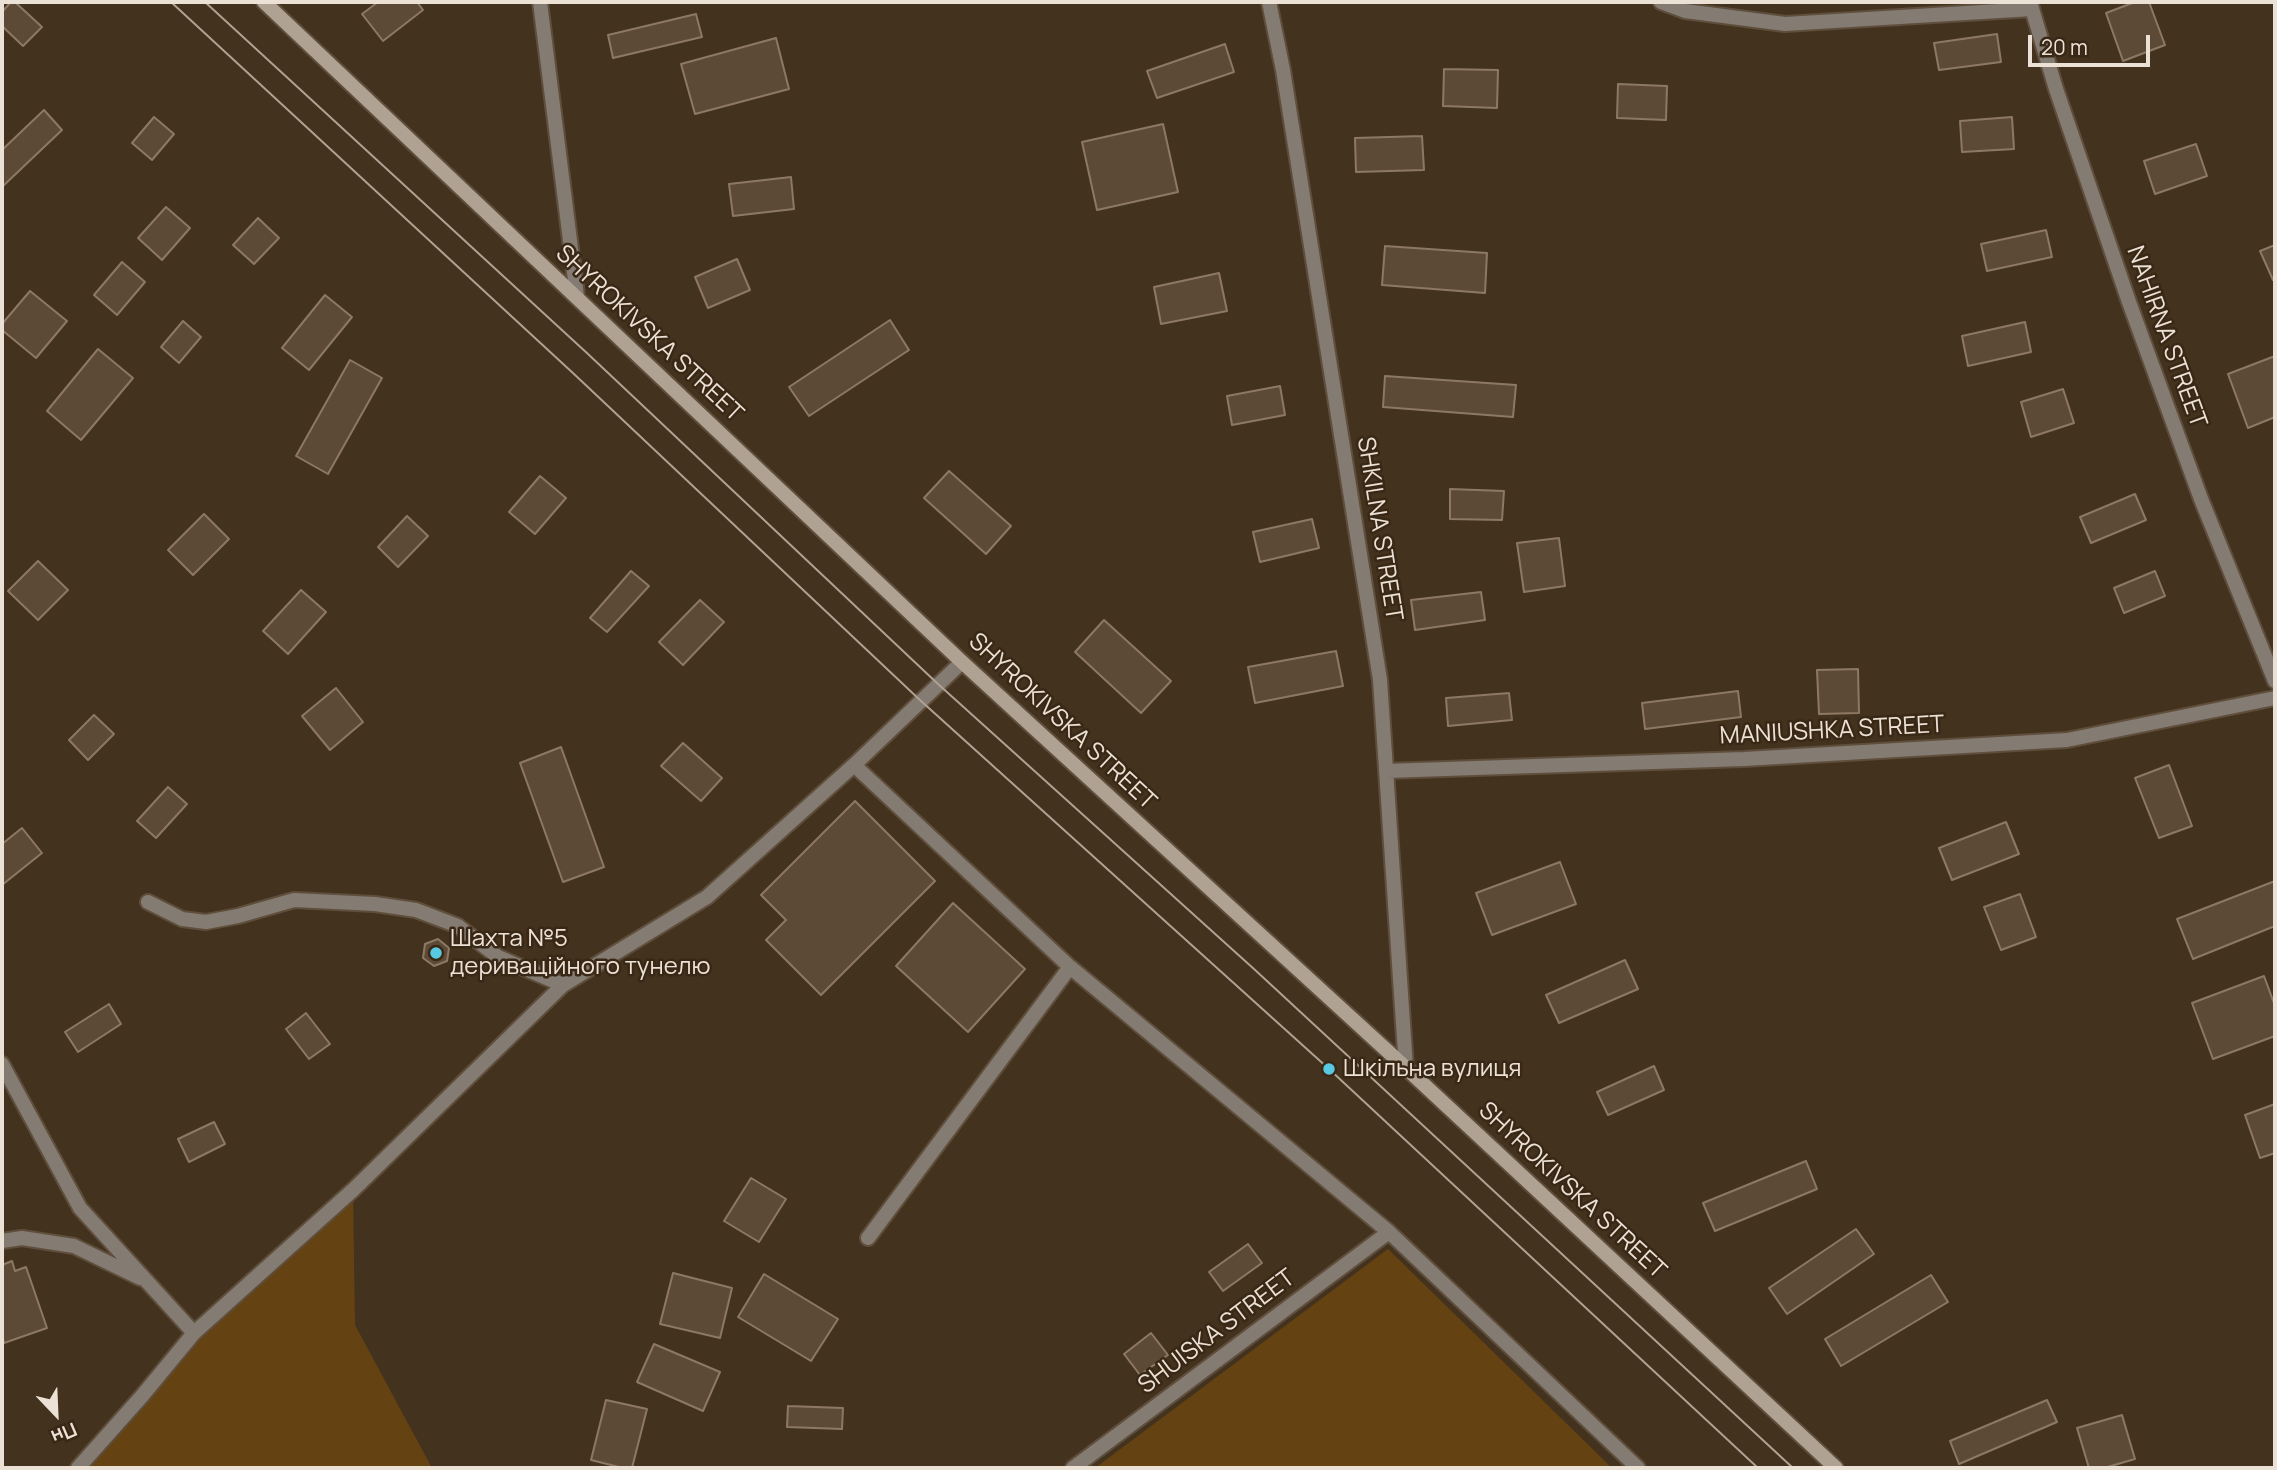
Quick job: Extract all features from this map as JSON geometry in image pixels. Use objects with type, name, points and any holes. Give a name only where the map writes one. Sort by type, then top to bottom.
[{"type":"main road","name":"SHYROKIVSKA STREET","points":[[264,2],[962,662],[1406,1068],[1836,1468]]},
{"type":"street","points":[[540,2],[577,296]]},
{"type":"street","name":"SHKILNA STREET","points":[[1269,2],[1283,70],[1380,680],[1406,1068]]},
{"type":"street","points":[[1661,2],[1685,11],[1786,24],[2031,6]]},
{"type":"street","name":"NAHIRNA STREET","points":[[2031,6],[2056,89],[2129,302],[2201,499],[2275,681]]},
{"type":"street","points":[[78,1468],[194,1333],[353,1190],[563,985],[707,897],[854,765],[962,662]]},
{"type":"street","name":"MANIUSHKA STREET","points":[[1386,771],[1744,760],[2067,740],[2275,698]]},
{"type":"street","points":[[854,765],[1070,967],[1389,1232],[1639,1468]]},
{"type":"street","points":[[148,902],[181,919],[206,922],[294,900],[375,904],[416,910],[458,926],[498,957],[563,985]]},
{"type":"street","points":[[868,1238],[1070,967]]},
{"type":"street","points":[[2,1064],[80,1208],[194,1333]]},
{"type":"street","name":"SHUISKA STREET","points":[[1073,1468],[1389,1232]]},
{"type":"street","points":[[2,1241],[22,1238],[74,1246],[148,1282]]},
{"type":"shaded area","points":[[353,1190],[355,1325],[432,1468],[78,1468],[194,1333]]},
{"type":"shaded area","points":[[1388,1249],[1612,1468],[1095,1468]]},
{"type":"building","points":[[11,2],[15,2],[42,27],[23,46],[2,26],[2,12]]},
{"type":"building","points":[[378,2],[417,2],[423,10],[383,41],[362,14]]},
{"type":"building","points":[[2135,2],[2149,2],[2165,45],[2123,61],[2106,13]]},
{"type":"building","points":[[696,14],[702,37],[613,58],[608,35]]},
{"type":"building","points":[[1997,34],[2001,62],[1939,70],[1934,43]]},
{"type":"building","points":[[776,38],[789,89],[695,114],[681,64]]},
{"type":"building","points":[[1225,44],[1234,72],[1157,98],[1147,71]]},
{"type":"building","points":[[1444,69],[1498,70],[1497,108],[1443,106]]},
{"type":"building","points":[[1618,84],[1667,86],[1666,120],[1617,118]]},
{"type":"building","points":[[44,110],[62,130],[2,187],[2,150]]},
{"type":"building","points":[[154,117],[174,134],[152,160],[132,143]]},
{"type":"building","points":[[2012,117],[2014,149],[1962,152],[1960,121]]},
{"type":"building","points":[[1163,124],[1178,192],[1097,210],[1082,142]]},
{"type":"building","points":[[1422,136],[1424,170],[1356,172],[1355,138]]},
{"type":"building","points":[[2196,144],[2207,176],[2155,194],[2144,161]]},
{"type":"building","points":[[791,177],[794,209],[733,216],[729,184]]},
{"type":"building","points":[[166,207],[190,228],[162,260],[138,238]]},
{"type":"building","points":[[258,218],[279,238],[254,264],[233,245]]},
{"type":"building","points":[[2046,230],[2052,257],[1987,271],[1981,244]]},
{"type":"building","points":[[2275,245],[2275,279],[2273,280],[2260,251]]},
{"type":"building","points":[[1385,246],[1487,253],[1485,293],[1382,285]]},
{"type":"building","points":[[737,259],[750,290],[708,308],[695,277]]},
{"type":"building","points":[[122,262],[145,282],[117,315],[94,295]]},
{"type":"building","points":[[1219,273],[1227,311],[1161,324],[1154,287]]},
{"type":"building","points":[[30,291],[67,321],[36,358],[2,330],[2,324]]},
{"type":"building","points":[[325,295],[352,317],[309,370],[282,348]]},
{"type":"building","points":[[890,320],[909,350],[809,416],[789,387]]},
{"type":"building","points":[[183,321],[201,337],[179,363],[161,347]]},
{"type":"building","points":[[2025,322],[2031,352],[1968,366],[1962,336]]},
{"type":"building","points":[[98,349],[133,378],[81,440],[47,411]]},
{"type":"building","points":[[2275,356],[2275,417],[2248,428],[2228,374]]},
{"type":"building","points":[[350,360],[382,378],[328,474],[296,456]]},
{"type":"building","points":[[1385,376],[1516,385],[1513,417],[1383,407]]},
{"type":"building","points":[[1280,386],[1285,415],[1232,425],[1227,396]]},
{"type":"building","points":[[2063,389],[2074,423],[2031,437],[2021,402]]},
{"type":"building","points":[[949,471],[1011,526],[986,554],[924,498]]},
{"type":"building","points":[[540,476],[566,498],[535,534],[509,512]]},
{"type":"building","points":[[1450,489],[1504,491],[1502,520],[1450,519]]},
{"type":"building","points":[[2135,494],[2146,520],[2091,543],[2080,517]]},
{"type":"building","points":[[204,514],[229,539],[193,575],[168,550]]},
{"type":"building","points":[[407,516],[428,536],[398,567],[378,547]]},
{"type":"building","points":[[1312,519],[1319,548],[1260,562],[1253,532]]},
{"type":"building","points":[[1559,538],[1565,586],[1524,592],[1517,543]]},
{"type":"building","points":[[38,561],[68,590],[38,620],[8,591]]},
{"type":"building","points":[[631,571],[649,586],[607,632],[590,618]]},
{"type":"building","points":[[2155,571],[2165,596],[2124,613],[2114,588]]},
{"type":"building","points":[[301,590],[326,612],[288,654],[263,631]]},
{"type":"building","points":[[1481,592],[1485,620],[1415,630],[1411,600]]},
{"type":"building","points":[[700,600],[724,622],[683,665],[659,642]]},
{"type":"building","points":[[1104,620],[1171,681],[1141,713],[1075,652]]},
{"type":"building","points":[[1336,651],[1343,686],[1255,703],[1248,667]]},
{"type":"building","points":[[1858,669],[1859,713],[1819,714],[1817,670]]},
{"type":"building","points":[[336,688],[363,722],[330,750],[302,716]]},
{"type":"building","points":[[1738,691],[1741,717],[1645,729],[1642,703]]},
{"type":"building","points":[[1509,693],[1512,720],[1448,726],[1446,698]]},
{"type":"building","points":[[94,715],[114,734],[88,760],[69,740]]},
{"type":"building","points":[[683,743],[722,778],[701,801],[661,766]]},
{"type":"building","points":[[561,747],[604,867],[563,882],[520,763]]},
{"type":"building","points":[[2169,765],[2192,826],[2159,838],[2135,778]]},
{"type":"building","points":[[168,787],[187,804],[156,838],[137,821]]},
{"type":"building","points":[[855,801],[935,881],[821,995],[766,940],[786,920],[761,895]]},
{"type":"building","points":[[2006,822],[2019,854],[1952,880],[1939,848]]},
{"type":"building","points":[[22,828],[42,853],[2,885],[2,844]]},
{"type":"building","points":[[1560,862],[1576,904],[1492,935],[1476,893]]},
{"type":"building","points":[[2275,881],[2275,926],[2193,959],[2177,919]]},
{"type":"building","points":[[2020,894],[2036,937],[2001,950],[1984,907]]},
{"type":"building","points":[[953,903],[1025,969],[968,1032],[896,966]]},
{"type":"building","name":"Шахта №5 дериваційного тунелю","points":[[438,939],[449,948],[447,961],[434,966],[423,958],[425,944]]},
{"type":"building","points":[[1625,960],[1638,989],[1559,1023],[1546,995]]},
{"type":"building","points":[[2264,976],[2275,1006],[2275,1036],[2213,1059],[2192,1003]]},
{"type":"building","points":[[109,1004],[121,1024],[78,1052],[65,1032]]},
{"type":"building","points":[[306,1013],[330,1044],[309,1059],[286,1029]]},
{"type":"building","points":[[1654,1066],[1664,1090],[1608,1115],[1597,1092]]},
{"type":"building","points":[[2275,1104],[2275,1153],[2260,1158],[2245,1115]]},
{"type":"building","points":[[214,1122],[225,1144],[189,1162],[178,1139]]},
{"type":"building","points":[[1806,1161],[1817,1189],[1715,1231],[1703,1203]]},
{"type":"building","points":[[751,1178],[786,1199],[759,1242],[724,1221]]},
{"type":"building","points":[[1856,1229],[1874,1254],[1787,1314],[1769,1288]]},
{"type":"building","points":[[1248,1244],[1262,1263],[1223,1291],[1209,1272]]},
{"type":"building","points":[[12,1261],[15,1271],[26,1267],[47,1328],[4,1343],[2,1265]]},
{"type":"building","points":[[673,1273],[732,1288],[720,1338],[660,1324]]},
{"type":"building","points":[[764,1274],[838,1319],[811,1361],[738,1317]]},
{"type":"building","points":[[1931,1275],[1948,1302],[1841,1366],[1825,1339]]},
{"type":"building","points":[[1151,1333],[1168,1355],[1140,1375],[1124,1354]]},
{"type":"building","points":[[654,1344],[720,1372],[703,1411],[637,1382]]},
{"type":"building","points":[[606,1400],[647,1409],[632,1468],[591,1460]]},
{"type":"building","points":[[2047,1400],[2057,1422],[1959,1464],[1950,1441]]},
{"type":"building","points":[[788,1406],[843,1408],[842,1429],[787,1427]]},
{"type":"building","points":[[2122,1415],[2135,1459],[2104,1468],[2089,1468],[2077,1428]]},
{"type":"tram line","points":[[171,2],[574,374],[921,701],[1329,1069],[1758,1468]]},
{"type":"tram line","points":[[205,2],[588,354],[938,684],[1254,969],[1793,1468]]},
{"type":"place","name":"Шахта №5 дериваційного тунелю","points":[[436,953]]},
{"type":"place","name":"Шкільна вулиця","points":[[1329,1069]]}]
